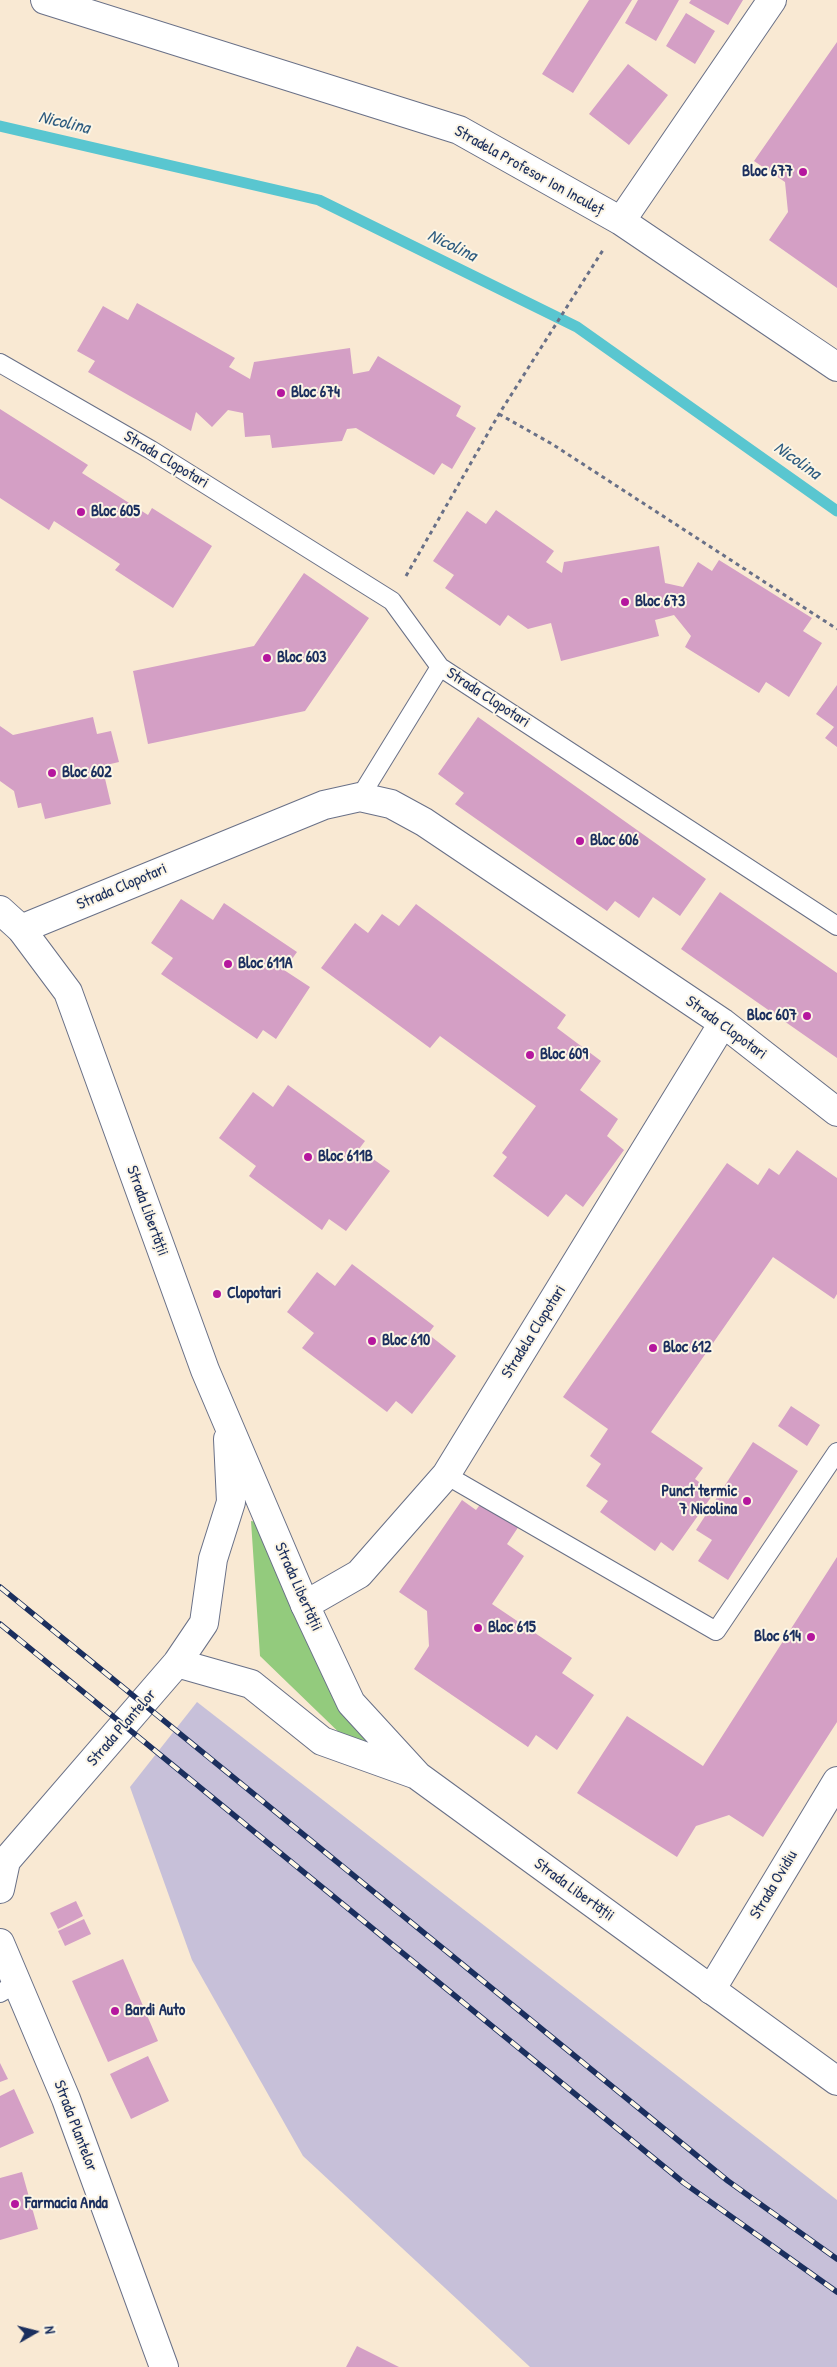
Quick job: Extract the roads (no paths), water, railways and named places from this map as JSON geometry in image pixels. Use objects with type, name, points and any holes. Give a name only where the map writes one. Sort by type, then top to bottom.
[{"type":"street","name":"Stradela Profesor Ion Inculeț","points":[[45,0],[459,130],[622,221],[837,367]]},
{"type":"street","points":[[622,221],[772,0]]},
{"type":"street","name":"Strada Clopotari","points":[[21,929],[271,824],[324,805],[360,797],[391,804],[424,822],[724,1023],[837,1112]]},
{"type":"street","name":"Strada Libertății","points":[[0,910],[21,929],[68,992],[179,1300],[305,1605],[351,1703],[418,1776],[837,2081]]},
{"type":"street","name":"Stradela Clopotari","points":[[305,1605],[359,1574],[446,1475],[724,1023]]},
{"type":"street","name":"Strada Plantelor","points":[[0,1889],[3,1860],[177,1663],[204,1623],[213,1559],[231,1502],[227,1420]]},
{"type":"street","points":[[177,1663],[252,1684],[322,1741],[418,1776]]},
{"type":"street","name":"Strada Ovidiu","points":[[711,1990],[837,1781]]},
{"type":"street","name":"Strada Plantelor","points":[[0,1944],[8,1989],[66,2099],[168,2363]]},
{"type":"lane","name":"Strada Clopotari","points":[[0,363],[151,450],[392,601],[440,667],[837,926]]},
{"type":"lane","points":[[360,797],[440,667]]},
{"type":"lane","points":[[446,1475],[716,1631],[837,1452]]},
{"type":"waterway","name":"Nicolina","points":[[0,126],[319,200],[577,327],[837,511]]},
{"type":"railway","points":[[0,1587],[728,2181],[837,2259]]},
{"type":"railway","points":[[0,1624],[684,2183],[837,2292]]},
{"type":"place","name":"Bloc 677","points":[[803,172]]},
{"type":"place","name":"Bloc 674","points":[[281,393]]},
{"type":"place","name":"Bloc 605","points":[[81,512]]},
{"type":"place","name":"Bloc 673","points":[[625,602]]},
{"type":"place","name":"Bloc 603","points":[[267,658]]},
{"type":"place","name":"Bloc 602","points":[[52,773]]},
{"type":"place","name":"Bloc 606","points":[[580,841]]},
{"type":"place","name":"Bloc 611A","points":[[228,964]]},
{"type":"place","name":"Bloc 607","points":[[807,1016]]},
{"type":"place","name":"Bloc 609","points":[[530,1055]]},
{"type":"place","name":"Bloc 611B","points":[[308,1157]]},
{"type":"place","name":"Clopotari","points":[[217,1294]]},
{"type":"place","name":"Bloc 610","points":[[372,1341]]},
{"type":"place","name":"Bloc 612","points":[[653,1348]]},
{"type":"place","name":"Punct termic 7 Nicolina","points":[[747,1501]]},
{"type":"place","name":"Bloc 615","points":[[478,1628]]},
{"type":"place","name":"Bloc 614","points":[[811,1637]]},
{"type":"place","name":"Bardi Auto","points":[[115,2011]]},
{"type":"place","name":"Farmacia Anda","points":[[15,2204]]}]
